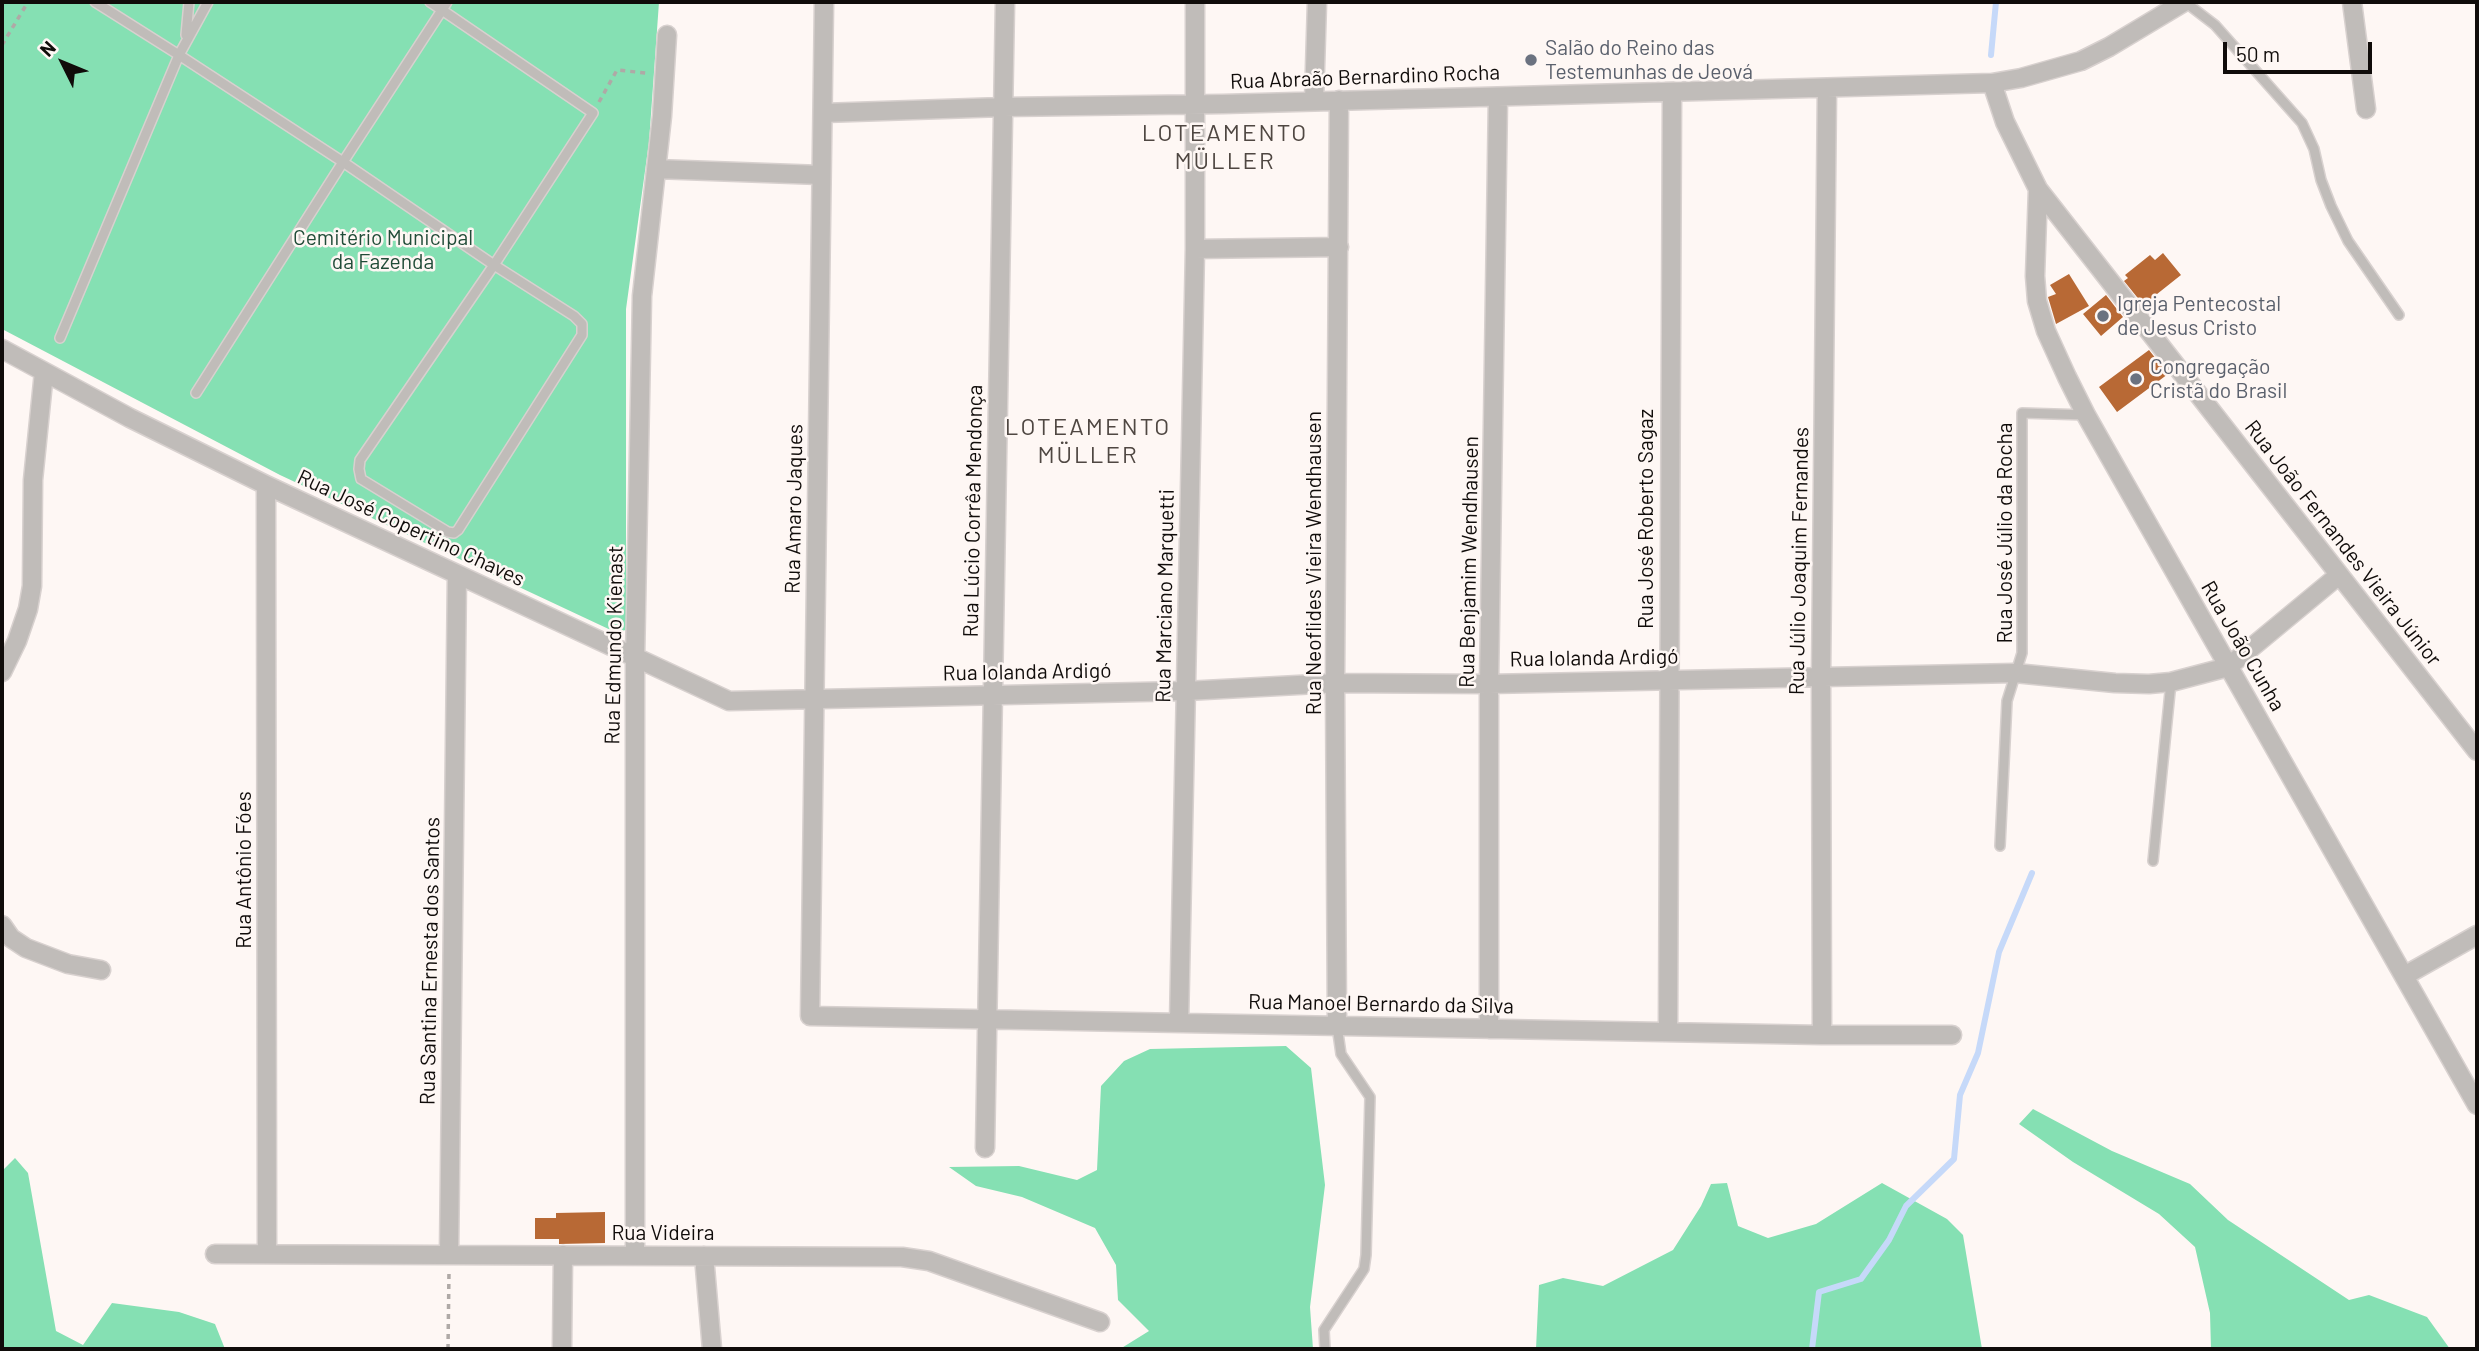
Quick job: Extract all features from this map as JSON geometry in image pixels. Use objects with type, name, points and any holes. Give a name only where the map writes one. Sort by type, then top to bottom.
[{"type":"street","name":"Rua Amaro Jaques","points":[[810,1016],[824,2]]},
{"type":"street","name":"Rua Lúcio Corrêa Mendonça","points":[[985,1148],[1005,2]]},
{"type":"street","name":"Rua Marciano Marquetti","points":[[1179,1023],[1195,249],[1195,2]]},
{"type":"street","points":[[1314,102],[1317,2]]},
{"type":"street","name":"Rua Abraão Bernardino Rocha","points":[[822,113],[1992,83],[2021,79],[2081,61],[2184,2]]},
{"type":"street","points":[[2352,2],[2366,109]]},
{"type":"street","name":"Rua Edmundo Kienast","points":[[635,1256],[635,659],[642,296],[667,35]]},
{"type":"street","name":"Rua João Fernandes Vieira Júnior","points":[[1992,83],[2005,122],[2038,189],[2477,751]]},
{"type":"street","name":"Rua Júlio Joaquim Fernandes","points":[[1822,1035],[1821,676],[1827,88]]},
{"type":"street","name":"Rua José Roberto Sagaz","points":[[1668,1032],[1672,92]]},
{"type":"street","name":"Rua Benjamim Wendhausen","points":[[1489,1028],[1489,684],[1498,97]]},
{"type":"street","name":"Rua Neoflides Vieira Wendhausen","points":[[1337,1026],[1335,683],[1339,100]]},
{"type":"street","points":[[656,169],[821,175]]},
{"type":"street","name":"Rua João Cunha","points":[[2038,189],[2035,276],[2037,301],[2046,331],[2086,415],[2477,1105]]},
{"type":"street","points":[[1195,249],[1339,247]]},
{"type":"street","name":"Rua José Copertino Chaves","points":[[2,349],[130,418],[266,485],[729,701],[815,700]]},
{"type":"street","points":[[2,672],[20,630],[32,586],[33,480],[44,372]]},
{"type":"street","name":"Rua Antônio Fóes","points":[[266,485],[267,1254]]},
{"type":"street","name":"Rua Santina Ernesta dos Santos","points":[[449,1255],[457,574]]},
{"type":"street","name":"Rua Iolanda Ardigó","points":[[815,700],[1186,691],[1335,683],[1489,684],[2015,673],[2115,684],[2171,682],[2228,667],[2339,575]]},
{"type":"street","points":[[2,925],[10,938],[26,948],[68,964],[101,970]]},
{"type":"street","points":[[2404,976],[2477,935]]},
{"type":"street","name":"Rua Manoel Bernardo da Silva","points":[[810,1016],[1822,1035],[1952,1035]]},
{"type":"street","name":"Rua Videira","points":[[215,1254],[916,1258],[1100,1322]]},
{"type":"street","points":[[562,1349],[563,1255]]},
{"type":"street","points":[[704,1255],[712,1349]]},
{"type":"lane","points":[[96,2],[343,162],[494,265],[580,320],[583,330],[454,533],[448,532],[361,479],[360,460],[494,265],[593,113],[444,6],[430,2]]},
{"type":"lane","points":[[186,40],[189,2]]},
{"type":"lane","points":[[60,338],[179,55],[208,2]]},
{"type":"lane","points":[[2184,2],[2215,24],[2302,123],[2315,149],[2321,180],[2331,206],[2348,241],[2399,315]]},
{"type":"lane","points":[[196,393],[444,6]]},
{"type":"lane","name":"Rua José Júlio da Rocha","points":[[2015,673],[2022,653],[2022,413],[2086,415]]},
{"type":"lane","points":[[2000,846],[2007,701],[2015,673]]},
{"type":"lane","points":[[2153,861],[2171,682]]},
{"type":"lane","points":[[1325,1349],[1324,1330],[1364,1269],[1366,1255],[1370,1097],[1341,1054],[1337,1026]]},
{"type":"path","points":[[2,45],[28,2]]},
{"type":"path","points":[[593,113],[617,70],[654,74]]},
{"type":"path","points":[[448,1349],[449,1255]]},
{"type":"green space","name":"Cemitério Municipal da Fazenda","points":[[2,2],[659,2],[649,142],[626,309],[626,630],[615,632],[280,475],[2,329]]},
{"type":"green space","points":[[1286,1046],[1311,1068],[1325,1185],[1310,1307],[1313,1349],[1120,1349],[1149,1331],[1118,1300],[1116,1265],[1095,1228],[1022,1197],[976,1186],[949,1167],[1019,1166],[1077,1180],[1097,1170],[1101,1086],[1124,1061],[1150,1049]]},
{"type":"green space","points":[[2033,1109],[2112,1151],[2190,1184],[2228,1220],[2349,1300],[2369,1295],[2427,1317],[2450,1349],[2211,1349],[2210,1313],[2195,1247],[2159,1214],[2073,1162],[2019,1124]]},
{"type":"green space","points":[[15,1158],[28,1173],[56,1331],[83,1345],[112,1303],[179,1312],[215,1324],[225,1349],[2,1349],[2,1171]]},
{"type":"green space","points":[[1727,1183],[1738,1226],[1768,1238],[1816,1224],[1882,1183],[1947,1219],[1963,1235],[1982,1349],[1536,1349],[1539,1285],[1563,1278],[1603,1286],[1673,1250],[1701,1206],[1711,1184]]},
{"type":"building","points":[[2163,253],[2181,275],[2147,302],[2144,299],[2141,302],[2124,281],[2128,278],[2125,275],[2150,255],[2155,260]]},
{"type":"building","points":[[2069,274],[2089,306],[2056,324],[2048,297],[2056,294],[2050,285]]},
{"type":"building","name":"Igreja Pentecostal de Jesus Cristo","points":[[2106,295],[2123,317],[2101,336],[2083,314]]},
{"type":"building","name":"Congregação Cristã do Brasil","points":[[2149,350],[2168,374],[2117,412],[2099,387]]},
{"type":"building","points":[[605,1212],[605,1243],[559,1244],[559,1239],[535,1239],[535,1218],[556,1218],[556,1213]]},
{"type":"waterway","points":[[1991,55],[1996,2]]},
{"type":"waterway","points":[[1812,1349],[1819,1292],[1861,1279],[1889,1240],[1906,1206],[1954,1159],[1960,1095],[1978,1053],[1999,952],[2032,873]]},
{"type":"place","name":"Salão do Reino das Testemunhas de Jeová","points":[[1531,60]]},
{"type":"place","name":"Igreja Pentecostal de Jesus Cristo","points":[[2103,316]]},
{"type":"place","name":"Congregação Cristã do Brasil","points":[[2136,379]]},
{"type":"district","name":"LOTEAMENTO MÜLLER","points":[[1225,147]]},
{"type":"district","name":"LOTEAMENTO MÜLLER","points":[[1088,441]]}]
